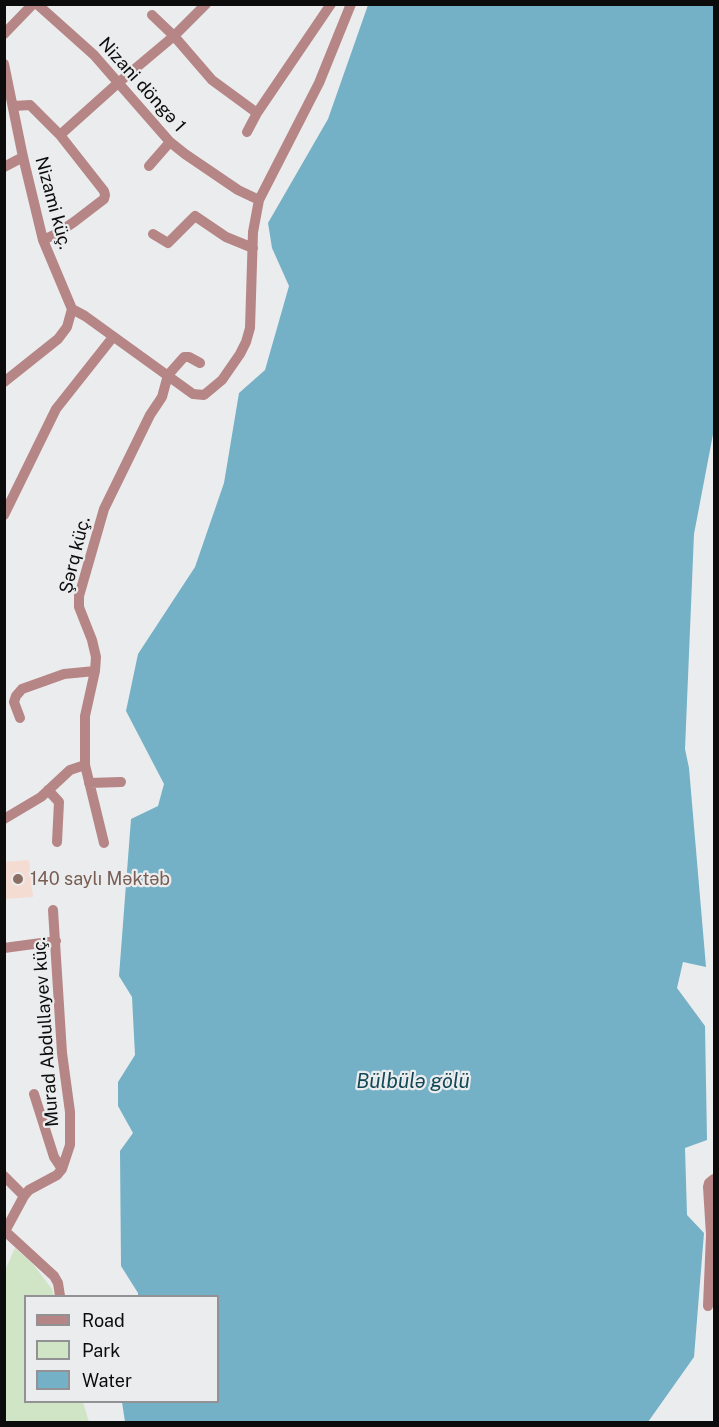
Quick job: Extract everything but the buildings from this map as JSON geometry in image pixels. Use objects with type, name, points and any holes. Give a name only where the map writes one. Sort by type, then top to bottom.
[{"type":"street","points":[[4,34],[35,4]]},
{"type":"street","name":"Nizani döngə 1","points":[[35,4],[94,55],[170,142],[238,190],[259,200]]},
{"type":"street","points":[[60,135],[174,36],[206,4]]},
{"type":"street","points":[[247,132],[257,113],[331,4]]},
{"type":"street","points":[[7,376],[58,339],[67,327],[72,309],[193,394],[204,395],[213,389],[240,354],[246,342],[250,320],[254,216],[259,200],[319,83],[351,4]]},
{"type":"street","points":[[152,15],[174,36],[212,80],[257,113]]},
{"type":"street","name":"Nizami küç.","points":[[4,64],[43,240],[72,309]]},
{"type":"street","points":[[14,106],[30,105],[60,135],[105,195],[99,203],[74,222],[43,240]]},
{"type":"street","points":[[149,166],[170,142]]},
{"type":"street","points":[[4,167],[23,157]]},
{"type":"street","points":[[153,234],[168,243],[195,216],[226,237],[253,248]]},
{"type":"street","points":[[4,515],[56,409],[112,337]]},
{"type":"street","points":[[168,375],[184,357],[200,363]]},
{"type":"street","name":"Şərq küç.","points":[[104,843],[85,765],[85,716],[96,657],[79,607],[79,596],[104,509],[150,415],[162,397],[168,375]]},
{"type":"street","points":[[20,718],[14,702],[22,689],[64,674],[95,671]]},
{"type":"street","points":[[4,819],[41,797],[70,770],[85,765]]},
{"type":"street","points":[[89,783],[121,782]]},
{"type":"street","points":[[48,790],[59,802],[57,842]]},
{"type":"street","name":"Murad Abdullayev küç.","points":[[53,910],[62,1053],[70,1112],[69,1144],[62,1169]]},
{"type":"street","points":[[4,948],[56,941]]},
{"type":"street","points":[[34,1094],[54,1157],[62,1169],[57,1175],[29,1190],[5,1232],[54,1276],[60,1295]]},
{"type":"street","points":[[4,1176],[24,1196]]},
{"type":"street","points":[[708,1306],[711,1235],[708,1187],[714,1179]]},
{"type":"shaded area","name":"140 saylı Məktəb","points":[[29,860],[33,897],[5,899],[5,862]]},
{"type":"green space","points":[[15,1248],[32,1263],[52,1289],[54,1295],[24,1295],[24,1403],[83,1403],[89,1422],[5,1422],[5,1270]]},
{"type":"water","name":"Bülbülə gölü","points":[[368,5],[714,5],[714,429],[694,534],[685,749],[689,768],[706,967],[683,962],[677,988],[705,1026],[707,1140],[685,1148],[687,1215],[704,1233],[694,1357],[648,1422],[125,1422],[122,1403],[219,1403],[219,1295],[138,1295],[121,1266],[120,1151],[133,1133],[118,1106],[118,1082],[135,1055],[132,997],[119,976],[131,819],[158,806],[164,784],[126,711],[138,654],[195,567],[224,483],[239,393],[265,370],[289,286],[272,248],[268,223],[328,119]]},
{"type":"place","name":"140 saylı Məktəb","points":[[18,879]]}]
